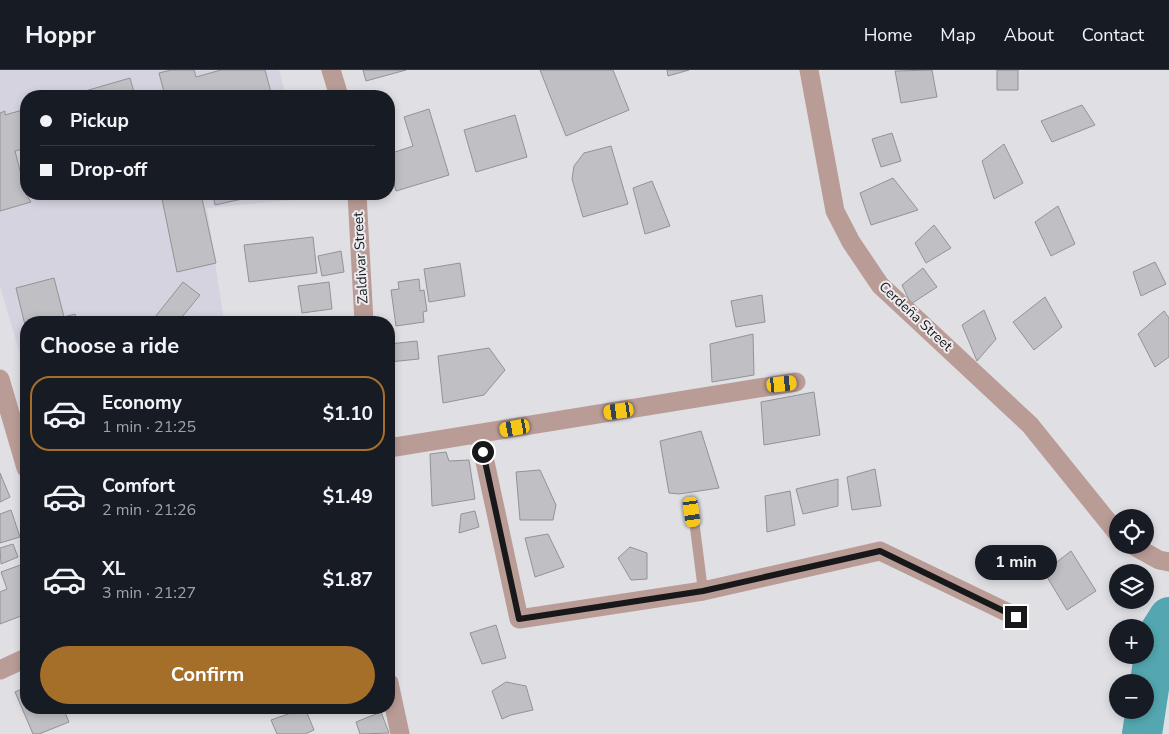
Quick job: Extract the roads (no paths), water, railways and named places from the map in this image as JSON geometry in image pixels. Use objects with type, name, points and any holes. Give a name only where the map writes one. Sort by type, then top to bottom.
[{"type":"street","points":[[331,70],[337,90]]},
{"type":"street","name":"Cerdeña Street","points":[[809,70],[835,211],[851,242],[880,285],[1030,425],[1109,523]]},
{"type":"street","name":"Zaldivar Street","points":[[357,200],[364,316]]},
{"type":"street","points":[[0,379],[20,447]]},
{"type":"street","points":[[395,447],[796,382]]},
{"type":"street","points":[[479,434],[519,619],[703,591],[880,551],[1016,617]]},
{"type":"street","points":[[1150,554],[1164,561]]},
{"type":"street","points":[[0,670],[20,661]]},
{"type":"street","points":[[395,711],[400,734]]},
{"type":"lane","points":[[692,512],[703,591]]},
{"type":"waterway","points":[[1142,734],[1157,636],[1169,617]]}]
